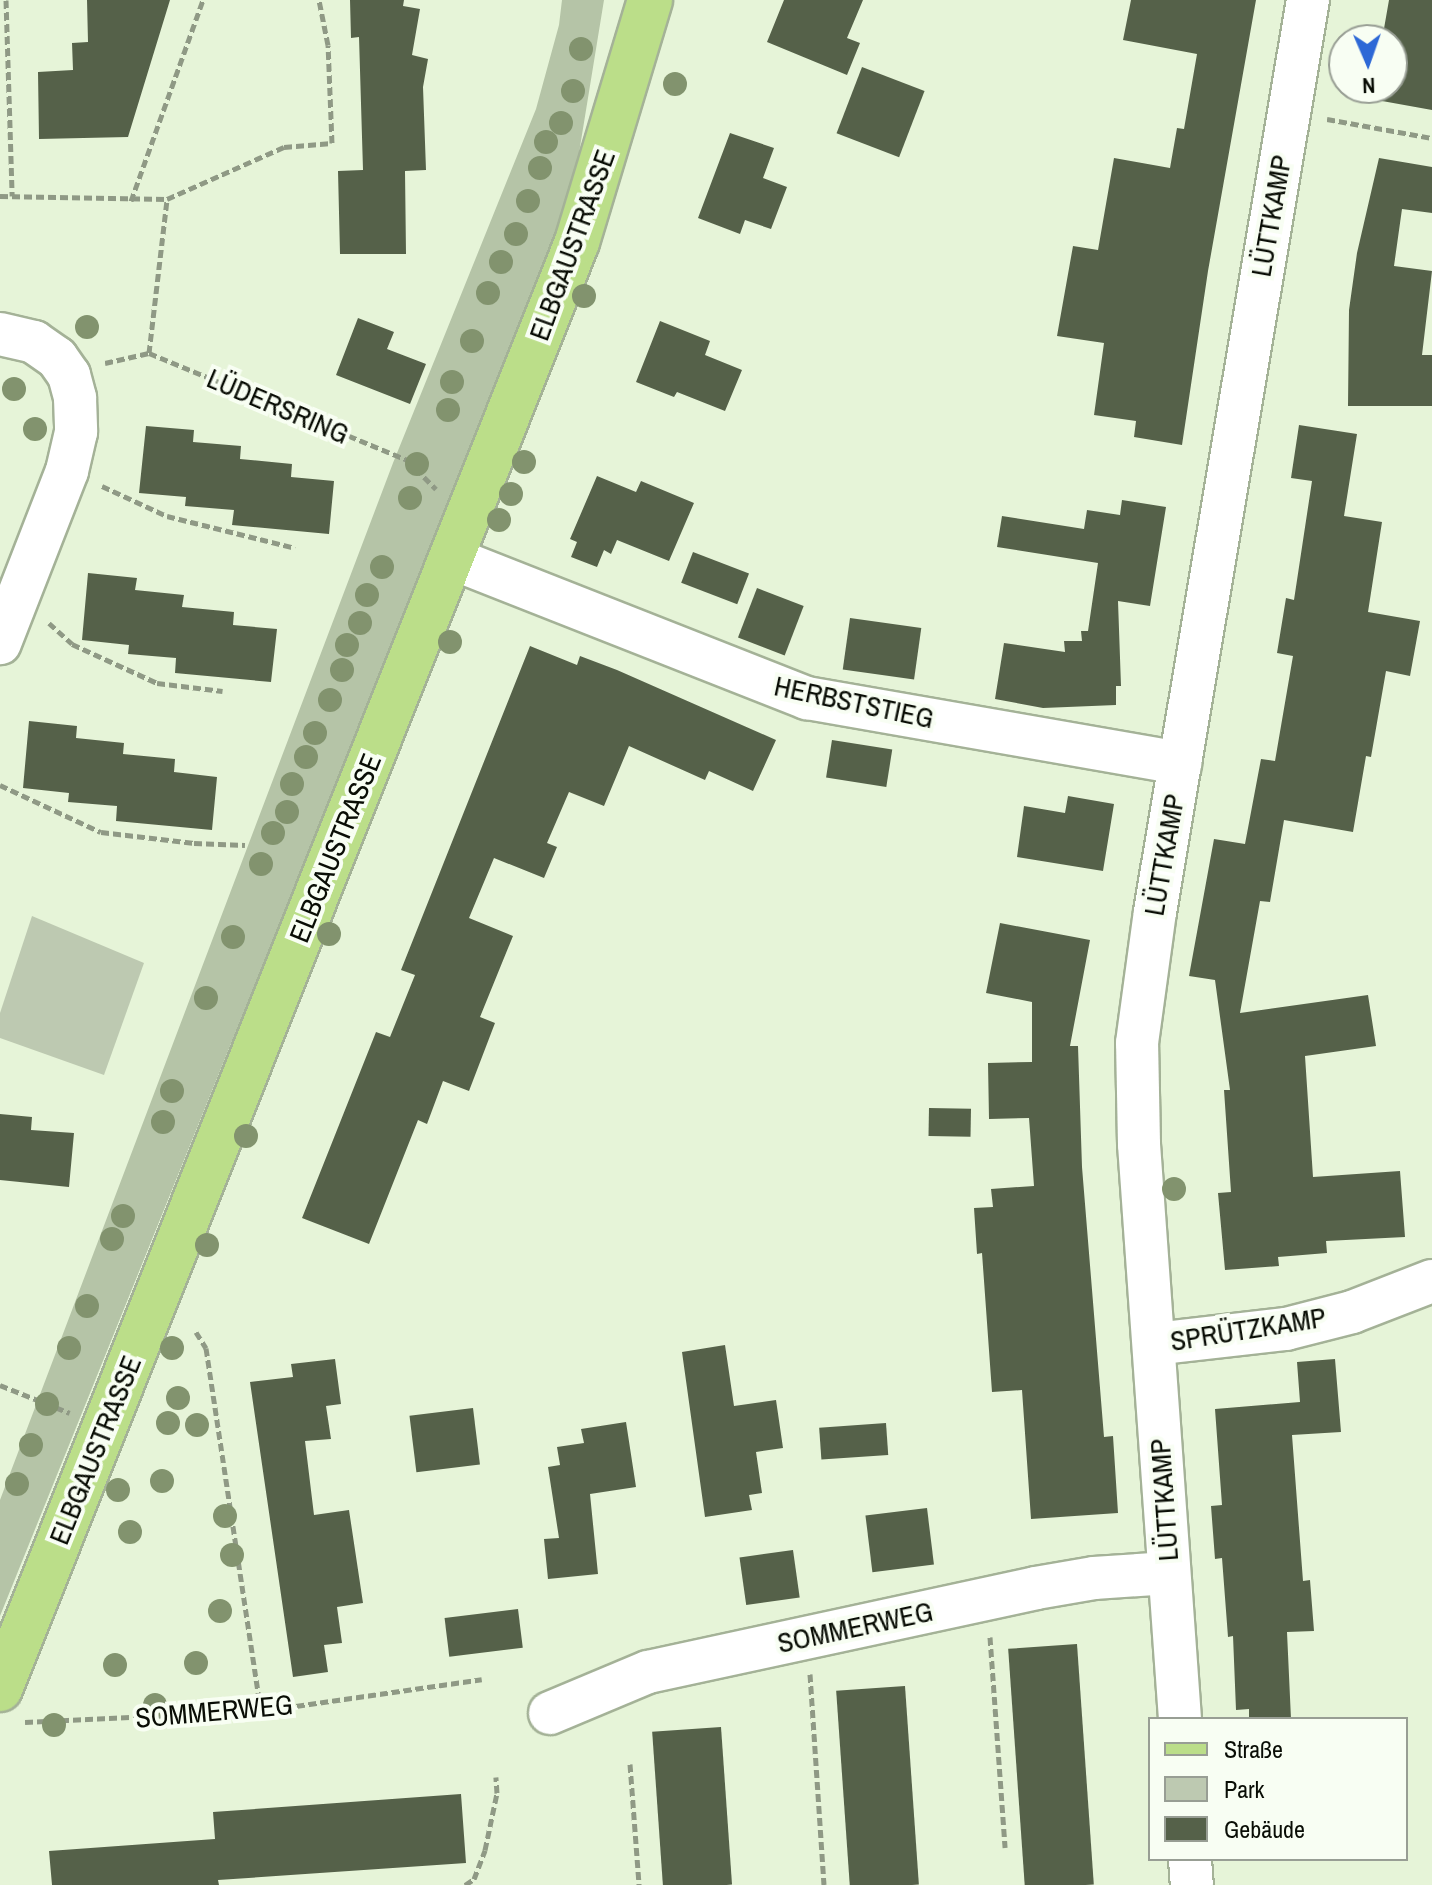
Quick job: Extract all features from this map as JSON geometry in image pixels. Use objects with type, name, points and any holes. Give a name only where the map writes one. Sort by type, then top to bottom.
[{"type":"main road","name":"ELBGAUSTRASSE","points":[[0,1689],[577,242],[650,0]]},
{"type":"street","name":"LÜTTKAMP","points":[[1180,1717],[1139,1144],[1137,1043],[1143,983],[1308,0]]},
{"type":"street","points":[[0,334],[34,342],[57,358],[69,375],[76,420],[67,471],[0,643]]},
{"type":"street","name":"HERBSTSTIEG","points":[[451,558],[807,698],[1180,763]]},
{"type":"street","name":"SPRÜTZKAMP","points":[[1154,1344],[1286,1329],[1352,1312],[1432,1281]]},
{"type":"street","name":"SOMMERWEG","points":[[550,1713],[648,1672],[690,1662],[1036,1588],[1094,1578],[1169,1573]]},
{"type":"street","points":[[1190,1861],[1192,1885]]},
{"type":"path","points":[[6,0],[12,196]]},
{"type":"path","points":[[131,201],[203,0]]},
{"type":"path","points":[[0,196],[131,201],[167,199],[284,147],[332,143],[328,45],[319,0]]},
{"type":"path","points":[[1312,117],[1432,138]]},
{"type":"path","points":[[97,365],[149,353],[167,199]]},
{"type":"path","name":"LÜDERSRING","points":[[149,353],[407,460],[445,498]]},
{"type":"path","points":[[100,485],[167,516],[295,548]]},
{"type":"path","points":[[46,620],[72,644],[157,683],[223,691]]},
{"type":"path","points":[[0,785],[101,832],[194,843],[245,845]]},
{"type":"path","points":[[196,1332],[206,1348],[261,1711]]},
{"type":"path","points":[[0,1385],[104,1427]]},
{"type":"path","points":[[990,1630],[1005,1847]]},
{"type":"path","points":[[809,1671],[824,1885]]},
{"type":"path","name":"SOMMERWEG","points":[[41,1723],[261,1711],[482,1679]]},
{"type":"path","points":[[630,1764],[639,1885]]},
{"type":"path","points":[[465,1885],[474,1879],[485,1850],[497,1793],[496,1777]]},
{"type":"green space","points":[[562,0],[604,0],[579,153],[557,236],[0,1616],[0,1500],[393,463],[536,109],[559,25]]},
{"type":"green space","points":[[32,916],[144,963],[104,1075],[0,1038],[0,1013]]},
{"type":"building","points":[[87,0],[170,0],[128,137],[39,139],[38,72],[73,70],[72,43],[88,42]]},
{"type":"building","points":[[350,0],[404,0],[403,6],[420,9],[412,55],[428,59],[423,87],[426,170],[405,171],[406,254],[340,254],[338,171],[363,170],[359,37],[351,38]]},
{"type":"building","points":[[784,0],[863,0],[847,38],[860,43],[847,75],[767,42]]},
{"type":"building","points":[[1131,0],[1256,0],[1208,271],[1182,445],[1134,437],[1136,421],[1094,415],[1104,343],[1057,336],[1073,246],[1098,250],[1114,158],[1170,168],[1177,128],[1184,129],[1197,54],[1123,40]]},
{"type":"building","points":[[1389,0],[1432,0],[1432,110],[1399,104],[1408,104],[1408,24],[1385,24]]},
{"type":"building","points":[[862,67],[925,91],[899,157],[837,133]]},
{"type":"building","points":[[730,133],[774,148],[763,178],[787,187],[771,229],[745,220],[740,234],[698,218]]},
{"type":"building","points":[[1379,158],[1432,167],[1432,213],[1402,209],[1394,266],[1432,271],[1422,355],[1432,355],[1432,406],[1348,406],[1349,310],[1357,253]]},
{"type":"building","points":[[358,318],[394,332],[387,349],[426,364],[410,404],[336,375]]},
{"type":"building","points":[[660,321],[710,341],[705,355],[742,370],[725,411],[677,392],[674,397],[636,382]]},
{"type":"building","points":[[1299,425],[1357,434],[1344,516],[1382,522],[1368,612],[1420,621],[1410,676],[1386,671],[1371,757],[1366,756],[1353,832],[1284,820],[1270,902],[1260,901],[1240,1013],[1368,995],[1376,1046],[1305,1056],[1313,1177],[1400,1171],[1405,1237],[1326,1241],[1327,1253],[1278,1257],[1279,1266],[1225,1270],[1218,1193],[1231,1192],[1224,1090],[1230,1090],[1215,980],[1189,976],[1214,839],[1245,844],[1261,759],[1275,761],[1293,656],[1277,653],[1286,598],[1294,600],[1312,481],[1291,478]]},
{"type":"building","points":[[146,426],[194,430],[193,442],[241,446],[240,459],[292,464],[291,477],[334,481],[329,534],[232,525],[234,510],[185,506],[186,497],[139,493]]},
{"type":"building","points":[[597,476],[636,492],[641,481],[694,503],[669,561],[617,540],[611,554],[604,550],[597,567],[571,557],[577,542],[570,539]]},
{"type":"building","points":[[1122,500],[1166,507],[1150,606],[1118,601],[1121,686],[1116,686],[1116,705],[1043,708],[995,699],[1004,643],[1065,652],[1064,641],[1082,641],[1081,631],[1088,631],[1098,563],[997,547],[1002,516],[1084,529],[1087,510],[1120,515]]},
{"type":"building","points":[[693,552],[749,574],[737,604],[681,583]]},
{"type":"building","points":[[88,573],[137,578],[135,590],[184,595],[182,607],[234,612],[233,625],[277,629],[271,682],[175,673],[176,658],[128,654],[129,645],[82,640]]},
{"type":"building","points":[[757,588],[804,606],[785,655],[738,637]]},
{"type":"building","points":[[850,618],[921,628],[914,680],[843,669]]},
{"type":"building","points":[[530,646],[577,665],[580,656],[617,670],[776,740],[753,791],[709,771],[705,780],[629,746],[604,806],[569,792],[547,843],[557,847],[544,878],[494,858],[469,918],[513,936],[480,1017],[495,1023],[469,1091],[443,1081],[427,1124],[418,1120],[369,1244],[302,1218],[376,1032],[390,1037],[415,975],[401,970]]},
{"type":"building","points":[[29,721],[77,726],[76,738],[124,743],[123,754],[175,759],[174,772],[217,777],[212,830],[116,821],[117,806],[68,802],[69,793],[23,788]]},
{"type":"building","points":[[832,740],[892,750],[886,787],[826,778]]},
{"type":"building","points":[[1068,796],[1114,804],[1103,871],[1017,857],[1024,806],[1065,813]]},
{"type":"building","points":[[1000,923],[1090,940],[1070,1046],[1078,1046],[1082,1167],[1104,1437],[1113,1436],[1118,1513],[1031,1519],[1022,1390],[992,1392],[982,1253],[977,1254],[974,1208],[993,1207],[991,1189],[1034,1186],[1029,1118],[989,1119],[988,1063],[1032,1062],[1032,1002],[986,993]]},
{"type":"building","points":[[929,1108],[971,1109],[971,1137],[929,1136]]},
{"type":"building","points":[[0,1114],[32,1117],[31,1130],[74,1133],[69,1187],[0,1180]]},
{"type":"building","points":[[725,1345],[734,1406],[776,1400],[783,1448],[756,1452],[762,1493],[749,1495],[752,1510],[705,1517],[682,1352]]},
{"type":"building","points":[[335,1359],[341,1404],[326,1406],[331,1439],[305,1441],[314,1515],[349,1510],[363,1603],[337,1607],[342,1643],[324,1645],[328,1672],[293,1677],[250,1382],[293,1377],[291,1364]]},
{"type":"building","points":[[1335,1359],[1341,1432],[1292,1435],[1303,1581],[1310,1580],[1314,1631],[1287,1632],[1291,1717],[1249,1717],[1249,1709],[1236,1710],[1233,1636],[1228,1637],[1222,1558],[1215,1559],[1211,1506],[1222,1505],[1215,1409],[1300,1402],[1297,1362]]},
{"type":"building","points":[[473,1408],[480,1465],[416,1472],[409,1416]]},
{"type":"building","points":[[626,1422],[636,1487],[590,1494],[598,1574],[548,1579],[544,1539],[559,1538],[548,1467],[560,1465],[557,1447],[584,1443],[581,1429]]},
{"type":"building","points":[[886,1423],[888,1455],[821,1460],[819,1428]]},
{"type":"building","points":[[927,1508],[934,1565],[872,1572],[865,1516]]},
{"type":"building","points":[[793,1550],[800,1598],[746,1605],[740,1558]]},
{"type":"building","points":[[518,1609],[523,1648],[449,1657],[445,1618]]},
{"type":"building","points":[[1077,1644],[1094,1884],[1025,1885],[1008,1649]]},
{"type":"building","points":[[905,1686],[919,1885],[850,1885],[836,1691]]},
{"type":"building","points":[[721,1727],[732,1885],[663,1885],[652,1732]]},
{"type":"building","points":[[461,1794],[466,1863],[218,1880],[219,1885],[52,1885],[49,1851],[215,1839],[213,1812]]}]
